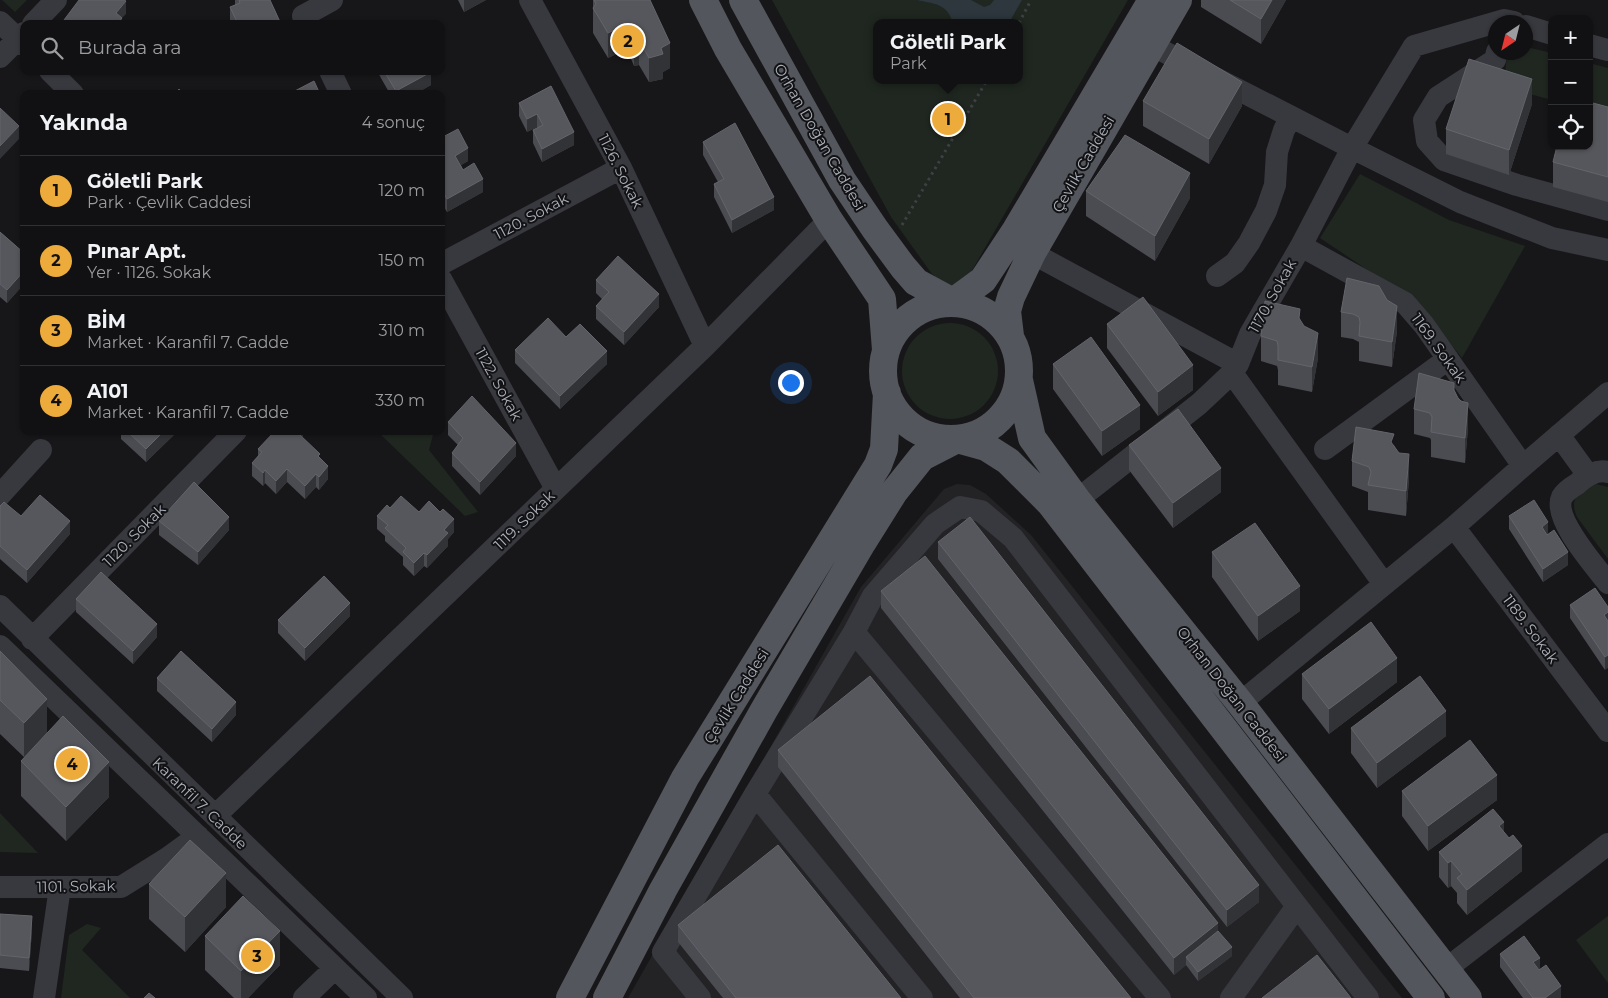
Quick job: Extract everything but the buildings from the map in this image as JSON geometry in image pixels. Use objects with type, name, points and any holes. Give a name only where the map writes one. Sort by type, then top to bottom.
[{"type":"main road","points":[[703,0],[728,49],[829,220],[882,299],[886,350],[883,372],[887,393],[897,412],[913,428],[934,437],[957,439],[980,434],[999,421],[1013,402],[1020,380],[1019,357],[1010,336],[995,318],[975,306],[953,302],[931,305],[912,315],[896,330],[886,350]]},
{"type":"main road","name":"Orhan Doğan Caddesi","points":[[743,0],[842,180],[875,229],[916,282],[953,302]]},
{"type":"main road","name":"Çevlik Caddesi","points":[[953,302],[983,280],[1016,230],[1152,0]]},
{"type":"main road","name":"Çevlik Caddesi","points":[[1010,336],[1007,311],[1011,297],[1032,253],[1178,0]]},
{"type":"main road","name":"Orhan Doğan Caddesi","points":[[1020,380],[1032,438],[1077,500],[1240,703],[1468,998]]},
{"type":"main road","name":"Çevlik Caddesi","points":[[570,998],[685,778],[878,465],[884,449],[887,393]]},
{"type":"main road","name":"Orhan Doğan Caddesi","points":[[957,439],[986,447],[1008,461],[1050,503],[1431,998]]},
{"type":"main road","name":"Çevlik Caddesi","points":[[607,998],[668,881],[764,710],[862,542],[894,492],[922,457],[957,439]]},
{"type":"street","points":[[38,20],[56,0]]},
{"type":"street","points":[[302,13],[332,0]]},
{"type":"street","name":"1126. Sokak","points":[[530,0],[621,168],[705,346]]},
{"type":"street","points":[[0,22],[20,32]]},
{"type":"street","name":"1170. Sokak","points":[[1077,500],[1199,404],[1235,368],[1250,334],[1301,246],[1352,148],[1414,46],[1488,25]]},
{"type":"street","points":[[1533,27],[1548,32]]},
{"type":"street","points":[[0,57],[20,39]]},
{"type":"street","points":[[1151,45],[1460,202],[1552,238],[1608,250]]},
{"type":"street","points":[[1593,46],[1608,50]]},
{"type":"street","points":[[1495,60],[1438,97],[1424,120],[1428,140],[1444,160],[1517,185],[1608,210]]},
{"type":"street","points":[[54,75],[69,90]]},
{"type":"street","points":[[332,75],[339,90]]},
{"type":"street","points":[[1217,276],[1235,263],[1249,243],[1266,211],[1275,185],[1277,152],[1284,130],[1291,117]]},
{"type":"street","name":"1120. Sokak","points":[[445,262],[621,168]]},
{"type":"street","name":"1119. Sokak","points":[[214,816],[705,346],[829,220]]},
{"type":"street","name":"1169. Sokak","points":[[1301,246],[1405,303],[1424,325],[1523,466]]},
{"type":"street","points":[[1032,253],[1235,368],[1384,584]]},
{"type":"street","name":"1122. Sokak","points":[[445,286],[556,490]]},
{"type":"street","points":[[1325,449],[1448,359]]},
{"type":"street","points":[[1240,703],[1454,527],[1608,393]]},
{"type":"street","name":"1120. Sokak","points":[[32,639],[232,435]]},
{"type":"street","points":[[1559,435],[1598,473],[1562,496],[1560,509],[1568,529],[1608,583]]},
{"type":"street","points":[[0,495],[42,450]]},
{"type":"street","points":[[700,998],[663,952],[755,794],[854,632],[873,596],[936,524],[960,507],[981,511],[1013,538],[1368,998]]},
{"type":"street","name":"1189. Sokak","points":[[1454,527],[1608,731]]},
{"type":"street","name":"Karanfil 7. Cadde","points":[[0,606],[402,998]]},
{"type":"street","points":[[854,632],[1160,998]]},
{"type":"street","name":"Karanfil 7. Cadde","points":[[2,653],[198,836],[366,998]]},
{"type":"street","points":[[755,794],[922,998]]},
{"type":"street","name":"1101. Sokak","points":[[0,887],[121,887],[169,858],[198,836]]},
{"type":"street","points":[[1446,969],[1608,844]]},
{"type":"street","points":[[44,998],[60,887]]},
{"type":"street","points":[[1231,998],[1297,906]]},
{"type":"street","points":[[304,998],[334,969]]},
{"type":"path","points":[[1021,19],[1031,0]]},
{"type":"path","points":[[902,225],[985,84]]},
{"type":"shaded area","points":[[2,0],[27,0],[15,12]]},
{"type":"shaded area","points":[[772,0],[1128,0],[963,286],[955,288],[946,286],[932,274],[891,217]]},
{"type":"shaded area","points":[[917,0],[971,0],[984,7],[990,5],[994,0],[1022,0],[1011,19],[951,19],[943,8]]},
{"type":"shaded area","points":[[1533,49],[1548,52],[1548,99],[1504,87],[1506,60],[1533,60]]},
{"type":"shaded area","points":[[1593,64],[1608,68],[1608,115],[1593,111]]},
{"type":"shaded area","points":[[1360,174],[1449,220],[1525,246],[1462,358],[1415,302],[1320,238]]},
{"type":"shaded area","points":[[950,323],[968,326],[984,337],[995,353],[998,371],[995,389],[984,405],[968,416],[950,419],[932,416],[916,405],[905,389],[902,371],[905,353],[916,337],[932,326]]},
{"type":"shaded area","points":[[381,435],[433,435],[429,450],[478,512],[465,516]]},
{"type":"shaded area","points":[[957,484],[970,485],[986,494],[1031,535],[1402,998],[628,998],[861,587],[944,489]]},
{"type":"shaded area","points":[[1596,484],[1608,487],[1608,559],[1577,517],[1574,505],[1575,500],[1581,493]]},
{"type":"shaded area","points":[[0,813],[38,853],[0,852]]},
{"type":"shaded area","points":[[1608,916],[1608,983],[1576,940]]},
{"type":"shaded area","points":[[87,924],[101,928],[82,950],[130,998],[61,998],[69,935]]},
{"type":"place","name":"Pınar Apt.","points":[[628,41]]},
{"type":"place","name":"Göletli Park","points":[[948,119]]},
{"type":"place","name":"A101","points":[[72,764]]},
{"type":"place","name":"BİM","points":[[257,956]]}]
